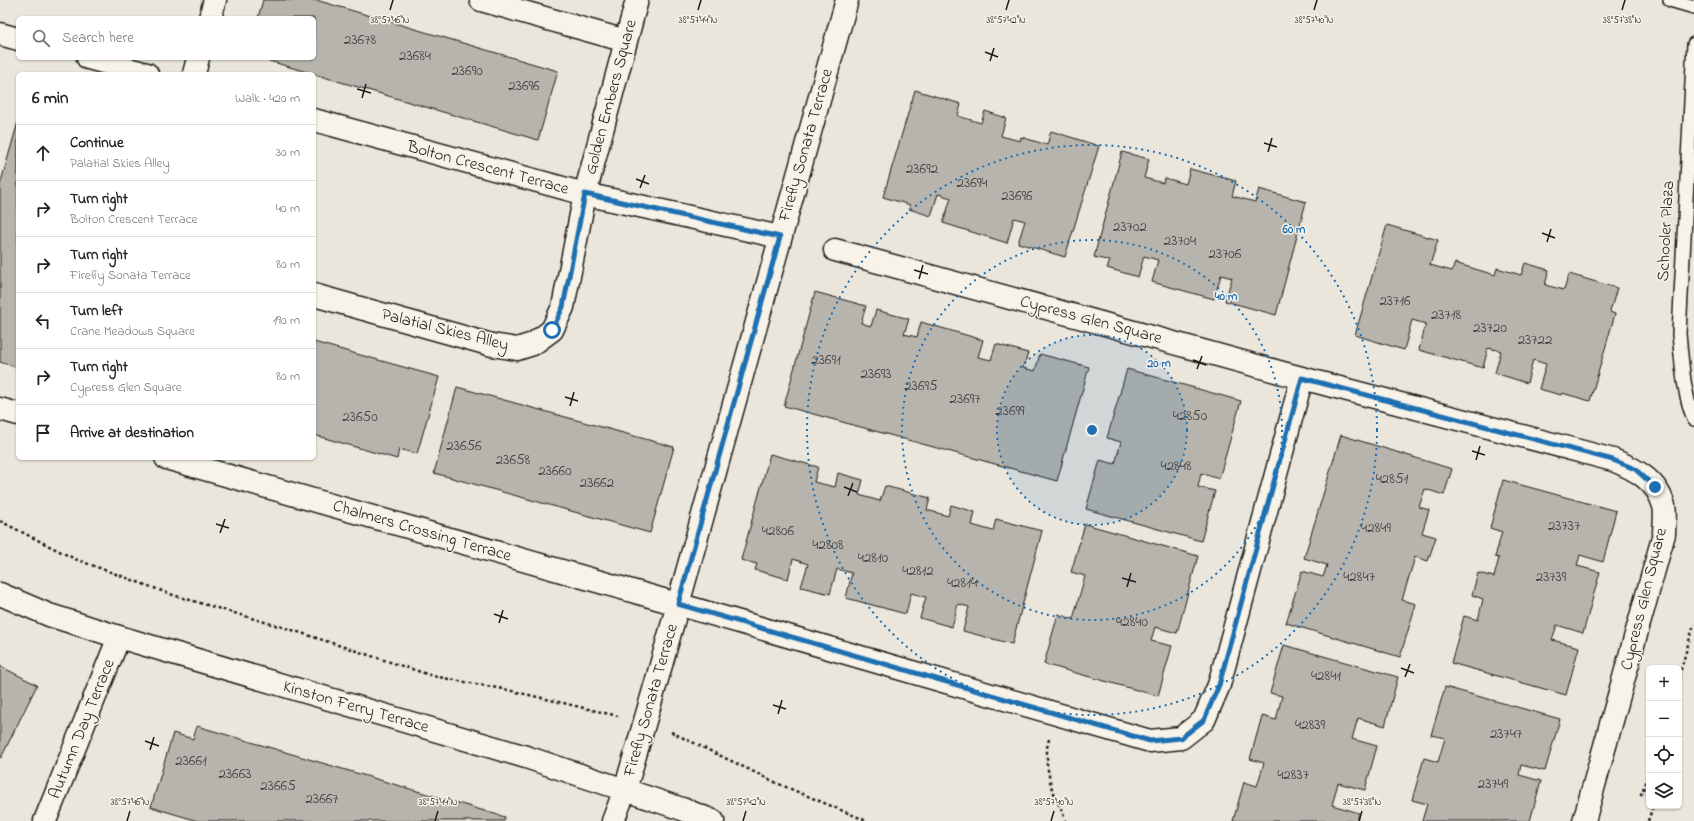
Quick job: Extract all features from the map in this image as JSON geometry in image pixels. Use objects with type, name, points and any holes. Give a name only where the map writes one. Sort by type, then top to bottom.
[{"type":"street","points":[[211,16],[215,0]]},
{"type":"street","points":[[481,0],[626,41]]},
{"type":"street","name":"Golden Embers Square","points":[[585,194],[637,0]]},
{"type":"street","name":"Firefly Sonata Terrace","points":[[613,821],[625,790],[847,0]]},
{"type":"street","points":[[0,34],[16,38]]},
{"type":"street","points":[[95,60],[140,72]]},
{"type":"street","points":[[194,72],[198,60]]},
{"type":"street","name":"Bolton Crescent Terrace","points":[[316,121],[585,194],[780,237]]},
{"type":"street","name":"Palatial Skies Alley","points":[[316,296],[492,345],[517,349],[533,344],[552,330],[563,307],[585,194]]},
{"type":"street","name":"Cypress Glen Square","points":[[835,250],[1302,378],[1613,460],[1635,469],[1655,487],[1664,507],[1664,534],[1584,821]]},
{"type":"street","name":"Chalmers Crossing Terrace","points":[[173,460],[1150,741],[1181,738],[1204,720],[1219,685],[1302,378]]},
{"type":"street","points":[[0,409],[16,413]]},
{"type":"street","name":"Kinston Ferry Terrace","points":[[0,594],[49,615],[526,757],[682,809],[713,821]]},
{"type":"street","name":"Autumn Day Terrace","points":[[45,821],[119,637]]},
{"type":"lane","points":[[1670,0],[1694,7]]},
{"type":"lane","name":"Schooler Plaza","points":[[1694,44],[1680,334],[1683,376],[1690,410],[1694,419]]},
{"type":"path","points":[[0,522],[75,559],[173,595],[292,630],[432,676],[551,699],[624,717]]},
{"type":"path","points":[[1682,666],[1694,624]]},
{"type":"path","points":[[1056,714],[1047,748],[1047,766],[1051,786],[1061,807],[1065,820],[1061,821]]},
{"type":"path","points":[[667,731],[779,784],[867,821]]},
{"type":"path","points":[[1646,783],[1641,794],[1646,795]]},
{"type":"path","points":[[1648,821],[1652,809]]},
{"type":"building","points":[[263,0],[316,0],[558,71],[538,140],[316,75],[316,72],[307,72],[266,60],[316,60],[316,16],[259,16]]},
{"type":"building","points":[[915,90],[961,104],[958,116],[981,123],[985,111],[1006,118],[1001,136],[1020,141],[1021,137],[1047,145],[1051,131],[1099,146],[1065,257],[1018,243],[1025,221],[1014,218],[1007,243],[943,223],[951,198],[938,194],[931,216],[909,209],[910,205],[883,197]]},
{"type":"building","points":[[16,129],[16,367],[0,362],[0,185]]},
{"type":"building","points":[[1122,152],[1149,159],[1144,178],[1163,183],[1165,178],[1186,184],[1190,169],[1236,181],[1232,196],[1255,202],[1259,189],[1306,202],[1276,315],[1225,301],[1232,278],[1221,275],[1214,299],[1152,282],[1158,260],[1144,256],[1138,277],[1107,268],[1110,261],[1094,257]]},
{"type":"building","points":[[1387,225],[1438,240],[1430,265],[1452,271],[1455,263],[1495,275],[1497,268],[1521,275],[1525,263],[1549,270],[1545,285],[1564,290],[1569,274],[1617,288],[1610,312],[1615,314],[1590,401],[1562,393],[1561,395],[1539,389],[1546,364],[1533,360],[1527,383],[1495,373],[1501,351],[1488,348],[1483,368],[1419,350],[1426,324],[1412,320],[1404,350],[1355,335]]},
{"type":"building","points":[[815,292],[866,306],[861,323],[871,326],[876,310],[909,319],[904,334],[917,337],[921,322],[983,340],[978,357],[991,360],[996,344],[1028,353],[1023,368],[1035,371],[1040,354],[1089,367],[1057,481],[784,406]]},
{"type":"building","points":[[316,343],[439,377],[417,454],[399,449],[397,459],[316,436]]},
{"type":"building","points":[[1127,369],[1241,401],[1219,479],[1201,473],[1198,487],[1215,491],[1201,541],[1086,509],[1100,460],[1115,464],[1121,442],[1107,438]]},
{"type":"building","points":[[457,387],[674,447],[650,533],[434,473]]},
{"type":"building","points":[[1341,435],[1452,469],[1444,495],[1425,489],[1419,507],[1429,510],[1422,533],[1436,537],[1428,561],[1415,557],[1402,600],[1416,604],[1400,657],[1286,623],[1302,571],[1323,577],[1327,565],[1304,558]]},
{"type":"building","points":[[770,454],[818,467],[814,482],[835,487],[838,473],[863,480],[859,495],[880,501],[885,486],[930,498],[927,510],[948,516],[951,505],[975,512],[972,525],[993,531],[996,519],[1042,531],[1012,644],[963,631],[969,607],[958,604],[952,627],[920,618],[926,597],[911,593],[906,614],[846,598],[852,573],[837,569],[830,594],[801,587],[808,564],[793,559],[788,579],[755,570],[757,564],[741,560]]},
{"type":"building","points":[[1503,480],[1616,511],[1603,562],[1580,555],[1577,566],[1600,572],[1583,633],[1557,625],[1552,640],[1579,647],[1566,695],[1451,663],[1464,616],[1478,620],[1483,599],[1472,595],[1478,573],[1494,577],[1499,558],[1495,557],[1502,532],[1490,528]]},
{"type":"building","points":[[1085,524],[1198,556],[1177,633],[1155,627],[1151,641],[1172,646],[1158,696],[1044,664],[1058,614],[1073,619],[1085,576],[1071,572]]},
{"type":"building","points":[[1284,645],[1398,677],[1385,726],[1358,718],[1352,739],[1377,746],[1365,790],[1338,783],[1332,805],[1359,813],[1357,821],[1233,821],[1244,782],[1257,786],[1264,763],[1250,759],[1262,716],[1276,720],[1282,696],[1270,693]]},
{"type":"building","points":[[0,666],[37,685],[1,758],[0,757]]},
{"type":"building","points":[[1445,687],[1560,719],[1545,771],[1521,765],[1519,775],[1541,781],[1530,821],[1422,821],[1427,804],[1412,800],[1424,758],[1438,762],[1445,738],[1431,735]]},
{"type":"building","points":[[197,726],[505,817],[504,821],[198,821],[151,807],[173,733],[193,739]]},
{"type":"route","points":[[552,330],[563,307],[585,194],[780,237],[678,604],[1150,741],[1181,738],[1204,720],[1219,685],[1302,378],[1613,460],[1635,469],[1655,487]]}]
